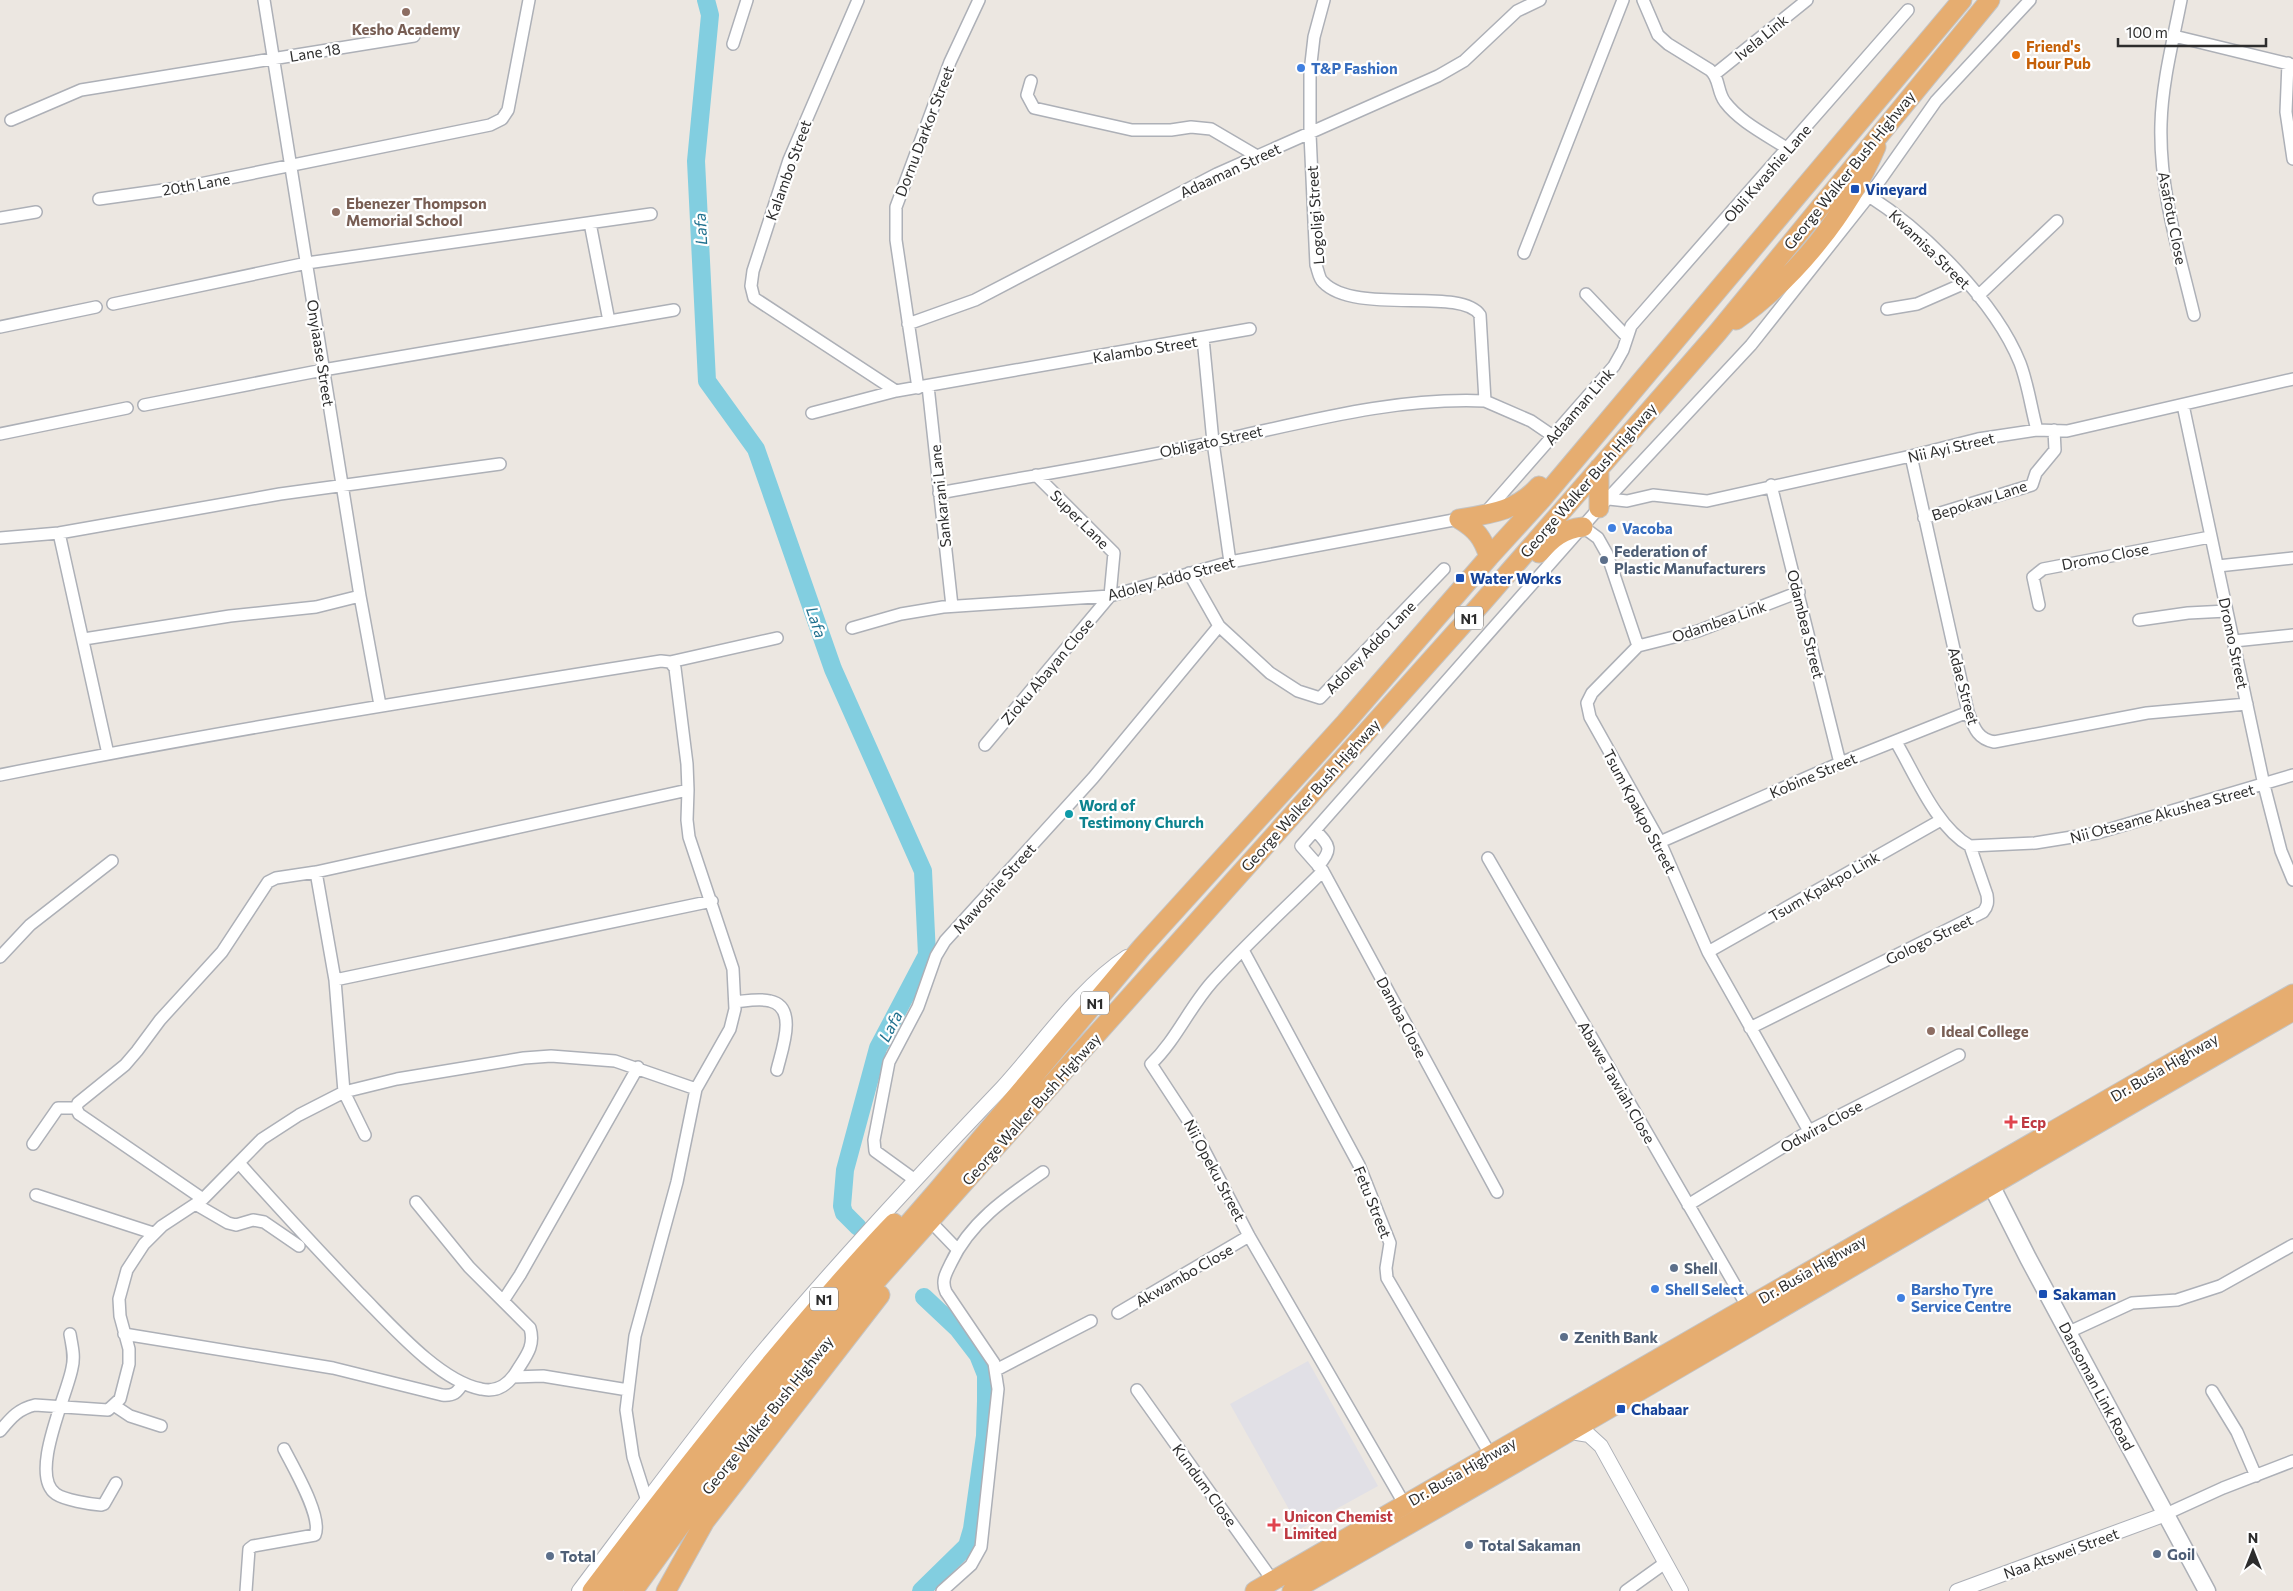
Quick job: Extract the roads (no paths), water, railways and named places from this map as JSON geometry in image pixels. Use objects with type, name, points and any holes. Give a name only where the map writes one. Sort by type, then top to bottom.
[{"type":"highway","name":"George Walker Bush Highway","points":[[611,1591],[679,1500],[843,1298],[1141,948],[1346,722],[1488,557],[1542,499],[1962,0]]},
{"type":"highway","name":"George Walker Bush Highway","points":[[633,1591],[679,1500],[838,1326],[1480,604],[1718,332],[1884,127],[1990,0]]},
{"type":"highway","points":[[1459,519],[1500,512],[1519,504],[1534,492],[1621,394],[1648,374]]},
{"type":"highway","points":[[1598,468],[1604,503]]},
{"type":"highway","points":[[1459,519],[1477,531],[1482,538],[1488,557]]},
{"type":"highway","points":[[1480,604],[1507,589],[1555,536],[1567,530],[1583,527]]},
{"type":"highway","name":"Dr. Busia Highway","points":[[1292,1591],[1571,1432],[2293,994]]},
{"type":"highway","name":"Dr. Busia Highway","points":[[1255,1591],[1747,1306],[1983,1181],[2293,1011]]},
{"type":"highway","points":[[666,1591],[704,1521],[897,1273],[924,1228]]},
{"type":"highway","name":"N1","points":[[592,1591],[679,1500]]},
{"type":"main road","name":"Dansoman Link Road","points":[[1983,1181],[2069,1332],[2207,1591]]},
{"type":"street","name":"Onyiaase Street","points":[[264,0],[360,596],[380,705]]},
{"type":"street","name":"20th Lane","points":[[99,199],[185,187],[490,125],[502,119],[508,110],[529,0]]},
{"type":"street","points":[[733,44],[747,0]]},
{"type":"street","name":"Kalambo Street","points":[[858,0],[789,160],[753,271],[751,286],[754,298],[896,391]]},
{"type":"street","name":"Dornu Darkor Street","points":[[923,387],[908,324],[896,240],[896,207],[950,62],[979,0]]},
{"type":"street","name":"Logoligi Street","points":[[1324,0],[1314,37],[1310,72],[1310,134],[1316,265],[1322,282],[1344,294],[1394,302],[1459,303],[1475,308],[1480,315],[1485,401]]},
{"type":"street","name":"Adaaman Street","points":[[908,324],[975,300],[1119,224],[1257,156],[1390,99],[1464,62],[1517,11],[1540,0]]},
{"type":"street","points":[[1524,253],[1623,0]]},
{"type":"street","points":[[1643,0],[1658,35],[1668,44],[1715,74],[1724,101],[1741,117],[1788,149]]},
{"type":"street","name":"Ivela Link","points":[[1715,74],[1807,0]]},
{"type":"street","points":[[1321,868],[1329,851],[1315,830],[1604,503],[1751,345],[1869,196],[1936,101],[2030,0]]},
{"type":"street","name":"Asafotu Close","points":[[2181,0],[2163,105],[2162,169],[2168,211],[2194,315]]},
{"type":"street","name":"Obli Kwashie Lane","points":[[1626,336],[1631,326],[1908,10]]},
{"type":"street","name":"Lane 18","points":[[11,120],[81,90],[414,36]]},
{"type":"street","points":[[2174,36],[2291,64],[2286,112],[2293,159]]},
{"type":"street","points":[[1032,81],[1027,95],[1034,108],[1132,130],[1172,130],[1191,126],[1211,129],[1257,156]]},
{"type":"street","name":"Kwamisa Street","points":[[1869,196],[1897,214],[1978,296],[2003,329],[2020,365],[2037,430]]},
{"type":"street","points":[[0,218],[36,212]]},
{"type":"street","points":[[113,304],[307,263],[651,214]]},
{"type":"street","points":[[1978,296],[2057,221]]},
{"type":"street","points":[[590,223],[609,321]]},
{"type":"street","points":[[1887,309],[1917,304],[1965,282]]},
{"type":"street","points":[[1586,294],[1626,336]]},
{"type":"street","points":[[0,327],[96,307]]},
{"type":"street","points":[[144,405],[323,370],[674,310]]},
{"type":"street","points":[[1203,338],[1250,329]]},
{"type":"street","name":"Adaaman Link","points":[[1484,515],[1614,366],[1623,350],[1626,336]]},
{"type":"street","name":"Kalambo Street","points":[[812,413],[896,391],[1203,338],[1213,442],[1230,562]]},
{"type":"street","name":"Nii Ayi Street","points":[[1604,503],[1627,501],[1653,494],[1707,501],[1771,485],[1911,456],[1978,439],[2037,430],[2066,431],[2111,422],[2293,378]]},
{"type":"street","name":"Sankarani Lane","points":[[923,387],[939,493],[952,606]]},
{"type":"street","name":"Obligato Street","points":[[939,493],[1213,442],[1330,415],[1446,399],[1485,401]]},
{"type":"street","points":[[1485,401],[1531,422],[1553,436]]},
{"type":"street","name":"Dromo Street","points":[[2183,405],[2264,785],[2281,851],[2293,880]]},
{"type":"street","points":[[0,434],[127,408]]},
{"type":"street","name":"Bepokaw Lane","points":[[1924,518],[2032,485],[2036,473],[2055,450],[2054,430]]},
{"type":"street","name":"Adae Street","points":[[1911,456],[1968,712],[1976,733],[1984,741],[1994,742],[2147,713],[2247,704]]},
{"type":"street","points":[[0,538],[59,534],[343,485],[500,464]]},
{"type":"street","name":"Super Lane","points":[[1036,476],[1114,553],[1110,596]]},
{"type":"street","name":"Odambea Street","points":[[1771,485],[1840,763]]},
{"type":"street","name":"Adoley Addo Street","points":[[852,628],[901,614],[952,606],[1110,596],[1230,562],[1459,519]]},
{"type":"street","points":[[1583,527],[1598,538],[1607,554],[1638,646]]},
{"type":"street","points":[[59,534],[84,639],[108,754]]},
{"type":"street","name":"Dromo Close","points":[[2039,605],[2033,577],[2042,568],[2210,537]]},
{"type":"street","points":[[2218,566],[2293,558]]},
{"type":"street","name":"Adoley Addo Lane","points":[[1189,573],[1219,626],[1270,673],[1298,691],[1320,698],[1444,569]]},
{"type":"street","name":"Odambea Link","points":[[1638,646],[1698,631],[1799,592]]},
{"type":"street","points":[[84,639],[230,616],[316,606],[360,596]]},
{"type":"street","name":"Zioku Abayan Close","points":[[984,745],[1110,596]]},
{"type":"street","points":[[2139,620],[2180,614],[2228,611]]},
{"type":"street","name":"Mawoshie Street","points":[[915,1180],[875,1151],[874,1140],[889,1062],[918,1007],[936,956],[945,942],[1093,778],[1219,626]]},
{"type":"street","points":[[2234,641],[2293,635]]},
{"type":"street","points":[[0,775],[380,705],[661,661],[670,662],[777,638]]},
{"type":"street","name":"Tsum Kpakpo Street","points":[[1638,646],[1592,693],[1587,703],[1590,717],[1660,842],[1708,952],[1809,1131]]},
{"type":"street","points":[[647,1501],[628,1434],[626,1410],[635,1336],[675,1191],[696,1089],[730,1029],[735,1002],[733,969],[712,901],[689,837],[687,820],[688,790],[675,668],[670,662]]},
{"type":"street","name":"Kobine Street","points":[[1660,842],[1840,763],[1968,712]]},
{"type":"street","points":[[1896,742],[1941,820],[1958,839],[1970,846]]},
{"type":"street","name":"Nii Otseame Akushea Street","points":[[1970,846],[2069,839],[2264,785],[2293,775]]},
{"type":"street","points":[[76,1108],[78,1103],[125,1065],[160,1020],[214,962],[268,882],[276,878],[316,872],[688,790]]},
{"type":"street","name":"Tsum Kpakpo Link","points":[[1708,952],[1941,820]]},
{"type":"street","name":"Damba Close","points":[[1315,830],[1301,846],[1321,868],[1497,1192]]},
{"type":"street","name":"Gologo Street","points":[[1750,1028],[1983,912],[1988,902],[1970,846]]},
{"type":"street","name":"Abawe Tawiah Close","points":[[1488,858],[1747,1306]]},
{"type":"street","points":[[0,957],[30,925],[112,861]]},
{"type":"street","name":"Nii Opeku Street","points":[[1321,868],[1242,950],[1192,1006],[1170,1044],[1150,1064],[1191,1125],[1249,1236],[1405,1505]]},
{"type":"street","points":[[316,872],[335,980],[344,1092],[365,1135]]},
{"type":"street","points":[[335,980],[712,901]]},
{"type":"street","name":"George Walker Bush Highway","points":[[579,1591],[757,1360],[915,1180],[1097,982],[1109,970],[1141,948]]},
{"type":"street","name":"Fetu Street","points":[[1242,950],[1358,1165],[1390,1244],[1386,1268],[1387,1278],[1490,1454]]},
{"type":"street","points":[[735,1002],[771,1001],[779,1005],[785,1014],[788,1023],[777,1070]]},
{"type":"street","name":"Odwira Close","points":[[1688,1205],[1809,1131],[1959,1055]]},
{"type":"street","points":[[0,1431],[17,1411],[25,1407],[35,1405],[108,1410],[115,1406],[120,1399],[129,1364],[129,1349],[120,1316],[119,1298],[127,1270],[153,1233],[200,1202],[262,1139],[278,1126],[344,1092],[397,1079],[524,1058],[551,1056],[584,1057],[615,1061],[638,1067],[696,1089]]},
{"type":"street","points":[[503,1300],[520,1275],[638,1067]]},
{"type":"street","points":[[33,1144],[58,1108],[76,1108]]},
{"type":"street","points":[[76,1108],[79,1114],[228,1223],[236,1224],[253,1220],[264,1222],[299,1246]]},
{"type":"street","points":[[239,1163],[308,1240],[427,1359],[463,1383],[480,1389],[492,1390],[503,1386],[513,1377],[532,1346],[533,1337],[530,1328],[469,1267],[416,1202]]},
{"type":"street","points":[[942,1591],[970,1564],[982,1547],[998,1389],[996,1370],[986,1350],[943,1285],[944,1278],[957,1249],[988,1212],[1043,1172]]},
{"type":"street","points":[[36,1195],[153,1233]]},
{"type":"street","points":[[924,1228],[957,1249]]},
{"type":"street","name":"Akwambo Close","points":[[1118,1313],[1249,1236]]},
{"type":"street","points":[[2069,1332],[2132,1303],[2177,1300],[2220,1286],[2293,1245]]},
{"type":"street","points":[[996,1370],[1091,1321]]},
{"type":"street","points":[[70,1334],[74,1353],[72,1369],[48,1448],[47,1462],[50,1487],[56,1494],[101,1506],[116,1484]]},
{"type":"street","points":[[124,1334],[333,1368],[442,1395],[452,1396],[458,1392],[463,1383]]},
{"type":"street","points":[[513,1377],[543,1376],[628,1390]]},
{"type":"street","name":"Kundum Close","points":[[1137,1390],[1273,1581]]},
{"type":"street","points":[[2212,1390],[2237,1432],[2256,1476]]},
{"type":"street","points":[[115,1406],[130,1416],[160,1426]]},
{"type":"street","points":[[1571,1432],[1589,1435],[1601,1446],[1681,1591]]},
{"type":"street","points":[[246,1591],[249,1549],[253,1546],[315,1535],[316,1532],[317,1523],[309,1502],[284,1449]]},
{"type":"street","points":[[2166,1514],[2293,1461]]},
{"type":"street","name":"Naa Atswei Street","points":[[1956,1591],[1982,1587],[2166,1514]]},
{"type":"street","points":[[1626,1591],[1666,1563]]},
{"type":"waterway","name":"Lafa","points":[[706,0],[710,15],[696,161],[707,381],[756,449],[833,669],[923,871],[927,955],[878,1048],[845,1170],[842,1206],[844,1213],[858,1227]]},
{"type":"waterway","points":[[921,1591],[967,1546],[972,1529],[985,1436],[986,1401],[986,1375],[978,1355],[958,1329],[924,1297]]},
{"type":"place","name":"Kesho Academy","points":[[406,12]]},
{"type":"place","name":"Friend's Hour Pub","points":[[2016,55]]},
{"type":"place","name":"T&P Fashion","points":[[1301,68]]},
{"type":"place","name":"Vineyard","points":[[1855,189]]},
{"type":"place","name":"Ebenezer Thompson Memorial School","points":[[336,212]]},
{"type":"place","name":"Vacoba","points":[[1612,528]]},
{"type":"place","name":"Federation of Plastic Manufacturers","points":[[1604,560]]},
{"type":"place","name":"Water Works","points":[[1460,578]]},
{"type":"place","name":"Word of Testimony Church","points":[[1069,814]]},
{"type":"place","name":"Ideal College","points":[[1931,1031]]},
{"type":"place","name":"Ecp","points":[[2011,1122]]},
{"type":"place","name":"Shell","points":[[1674,1268]]},
{"type":"place","name":"Shell Select","points":[[1655,1289]]},
{"type":"place","name":"Sakaman","points":[[2043,1294]]},
{"type":"place","name":"Barsho Tyre Service Centre","points":[[1901,1298]]},
{"type":"place","name":"Zenith Bank","points":[[1564,1337]]},
{"type":"place","name":"Chabaar","points":[[1621,1409]]},
{"type":"place","name":"Unicon Chemist Limited","points":[[1274,1525]]},
{"type":"place","name":"Total Sakaman","points":[[1469,1545]]},
{"type":"place","name":"Goil","points":[[2157,1554]]},
{"type":"place","name":"Total","points":[[550,1556]]}]
